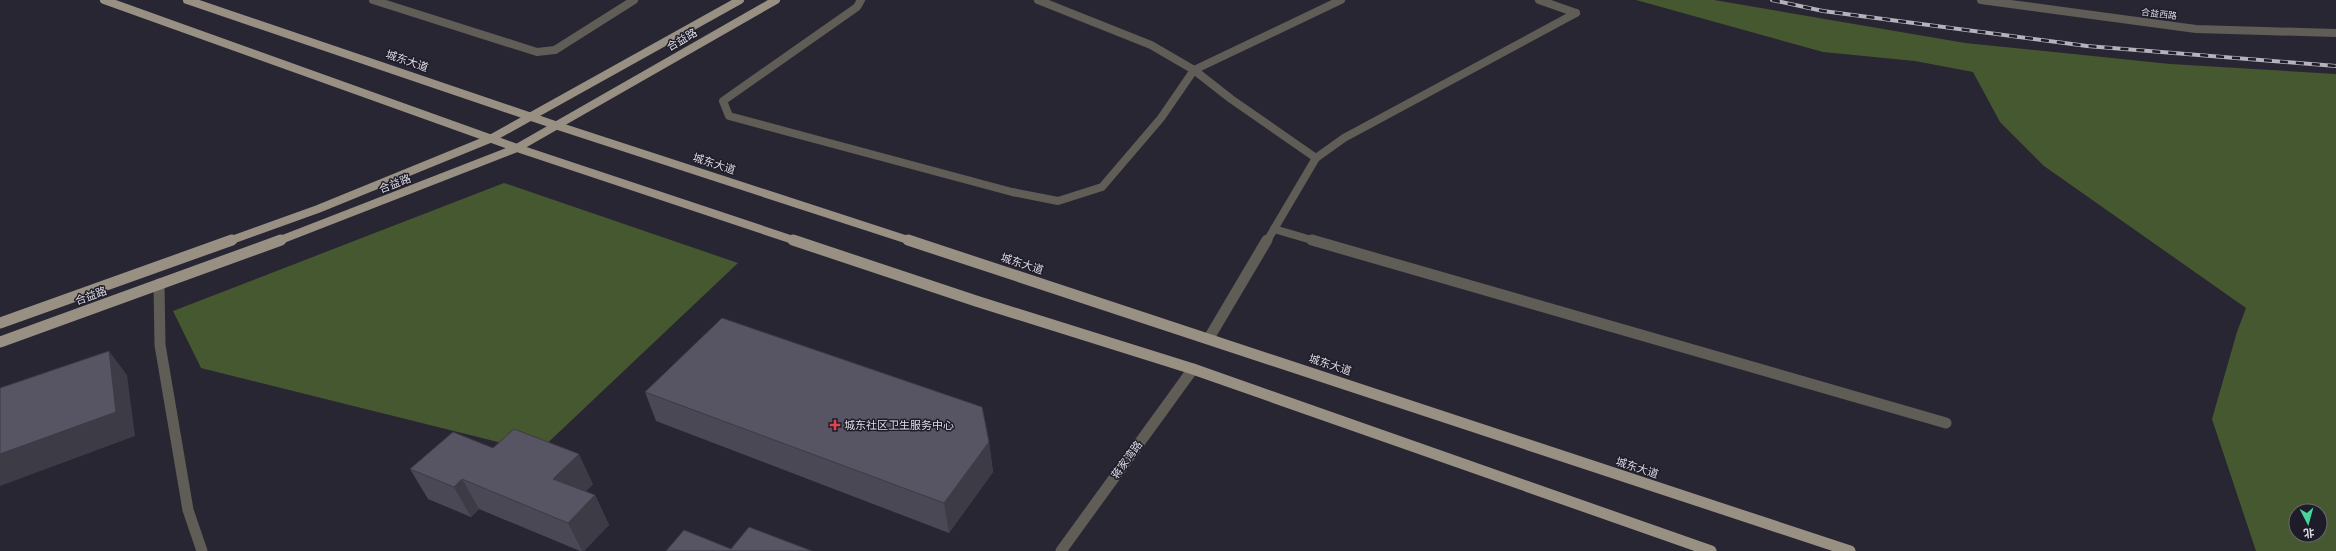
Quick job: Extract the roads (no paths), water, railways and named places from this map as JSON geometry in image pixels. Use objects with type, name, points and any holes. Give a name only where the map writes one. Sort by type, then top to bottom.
[{"type":"main road","points":[[104,0],[517,148],[976,301],[1193,369],[1711,551]]},
{"type":"main road","name":"城东大道","points":[[187,0],[533,116],[558,126],[1209,338],[1850,551]]},
{"type":"main road","name":"合益路","points":[[0,323],[318,209],[492,138],[740,0]]},
{"type":"main road","name":"合益路","points":[[0,342],[330,222],[517,148],[558,126],[776,0]]},
{"type":"street","points":[[373,0],[537,52],[555,50],[634,0]]},
{"type":"street","points":[[861,0],[857,7],[724,102],[729,116],[1012,192],[1058,201],[1102,187],[1161,118],[1194,70],[1341,0]]},
{"type":"street","points":[[1038,0],[1151,45],[1194,70],[1231,99],[1316,158]]},
{"type":"street","points":[[1209,338],[1316,158],[1344,138],[1576,13],[1539,0]]},
{"type":"street","name":"合益西路","points":[[1981,0],[2196,29],[2336,32]]},
{"type":"street","points":[[2033,0],[2036,8]]},
{"type":"street","points":[[1274,229],[1946,423]]},
{"type":"street","points":[[159,284],[160,344],[188,510],[202,551]]},
{"type":"street","name":"蒋家湾路","points":[[1061,551],[1193,369]]},
{"type":"railway","points":[[1772,0],[1823,11],[2087,46],[2336,66]]},
{"type":"place","name":"城东社区卫生服务中心","points":[[835,425]]}]
